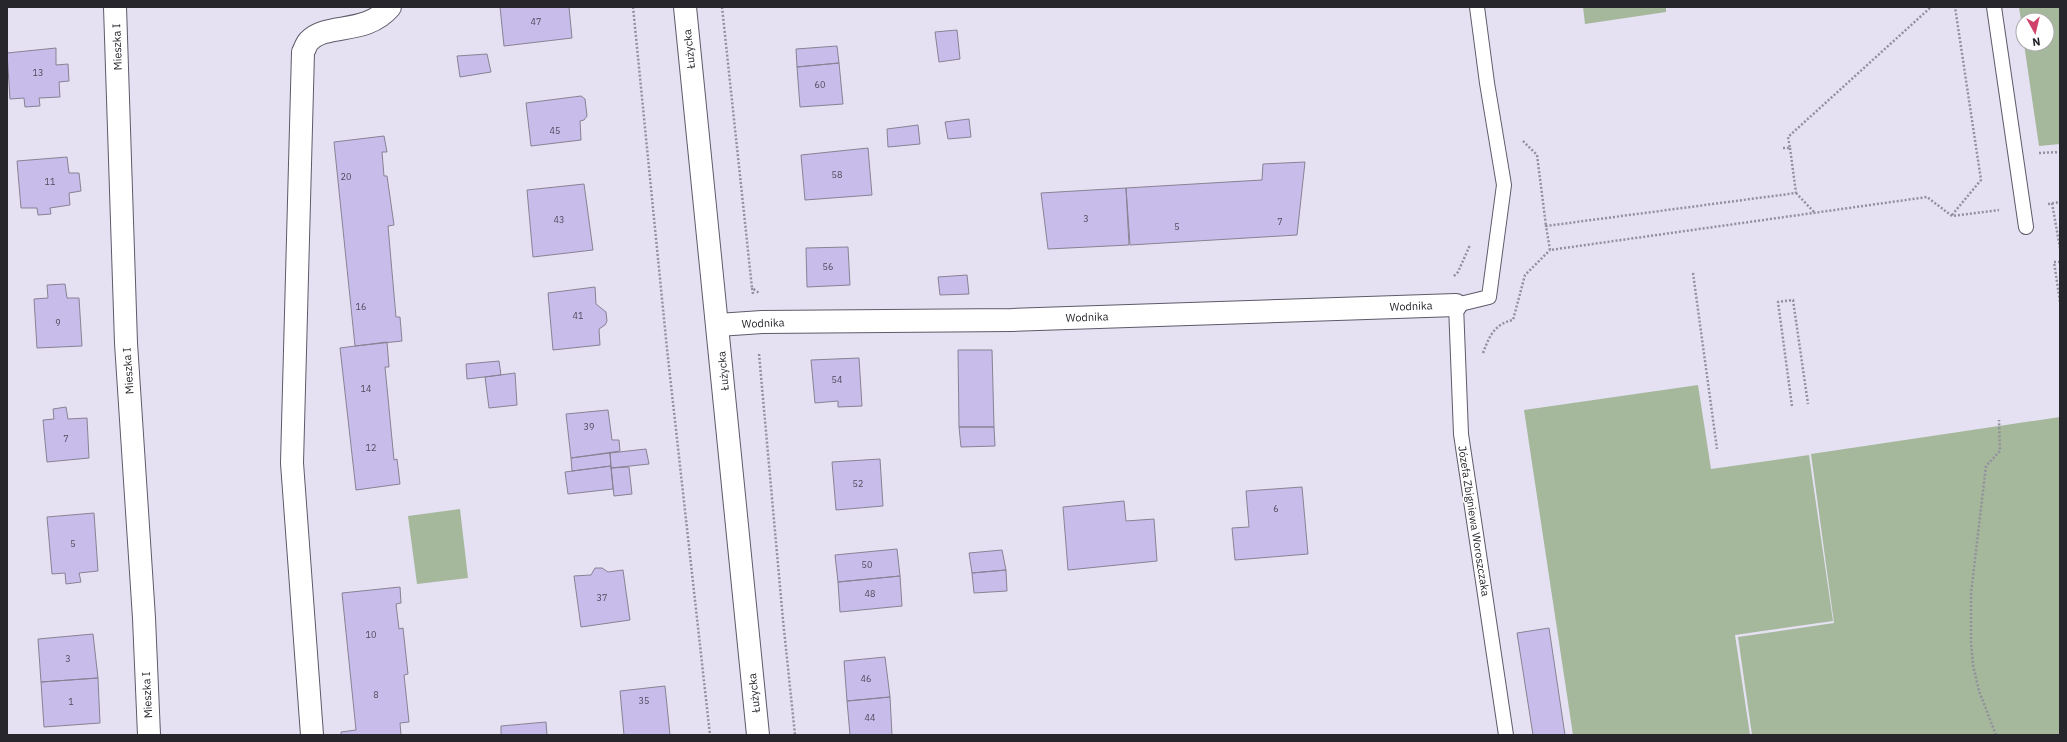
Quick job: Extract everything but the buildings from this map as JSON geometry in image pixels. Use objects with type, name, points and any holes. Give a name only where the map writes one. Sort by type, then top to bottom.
[{"type":"street","name":"Mieszka I","points":[[116,7],[126,343],[144,618],[149,735]]},
{"type":"street","points":[[312,735],[292,463],[303,52],[308,41],[322,33],[362,26],[383,16],[390,7]]},
{"type":"street","name":"Łużycka","points":[[685,7],[758,735]]},
{"type":"street","name":"Wodnika","points":[[718,325],[762,322],[1012,320],[1456,305]]},
{"type":"lane","points":[[1456,305],[1489,297],[1504,185],[1487,83],[1477,7]]},
{"type":"lane","points":[[1994,7],[2026,227]]},
{"type":"lane","name":"Józefa Zbigniewa Woroszczaka","points":[[1456,305],[1461,434],[1506,735]]},
{"type":"path","points":[[633,7],[667,349],[710,735]]},
{"type":"path","points":[[722,7],[752,288]]},
{"type":"path","points":[[1814,213],[1796,193],[1788,137],[1931,7]]},
{"type":"path","points":[[1952,216],[1981,180],[1955,7]]},
{"type":"path","points":[[1520,135],[1523,142],[1537,155],[1550,250]]},
{"type":"path","points":[[1783,148],[1790,148]]},
{"type":"path","points":[[1546,226],[1796,193]]},
{"type":"path","points":[[1481,360],[1488,338],[1496,328],[1504,322],[1513,320],[1525,275],[1550,250],[1927,197],[1952,216],[2060,202]]},
{"type":"path","points":[[2052,203],[2060,248]]},
{"type":"path","points":[[2060,262],[2054,262],[2060,302]]},
{"type":"path","points":[[1693,273],[1717,449]]},
{"type":"path","points":[[1792,406],[1778,302],[1792,300],[1808,404]]},
{"type":"path","points":[[759,354],[782,620],[795,735]]},
{"type":"path","points":[[1996,735],[1979,690],[1973,665],[1971,642],[1971,593],[1986,466],[2000,451],[1999,420]]},
{"type":"green space","points":[[1583,7],[1666,7],[1666,12],[1585,24]]},
{"type":"green space","points":[[2019,7],[2060,7],[2060,144],[2039,146],[2025,52],[2055,52],[2055,12],[2020,12]]},
{"type":"green space","points":[[1698,385],[1711,469],[1809,455],[1833,621],[1735,635],[1750,735],[1573,735],[1524,410]]},
{"type":"green space","points":[[2060,417],[2060,735],[1752,735],[1738,637],[1834,623],[1811,454]]},
{"type":"green space","points":[[460,509],[468,578],[417,584],[408,516]]}]
